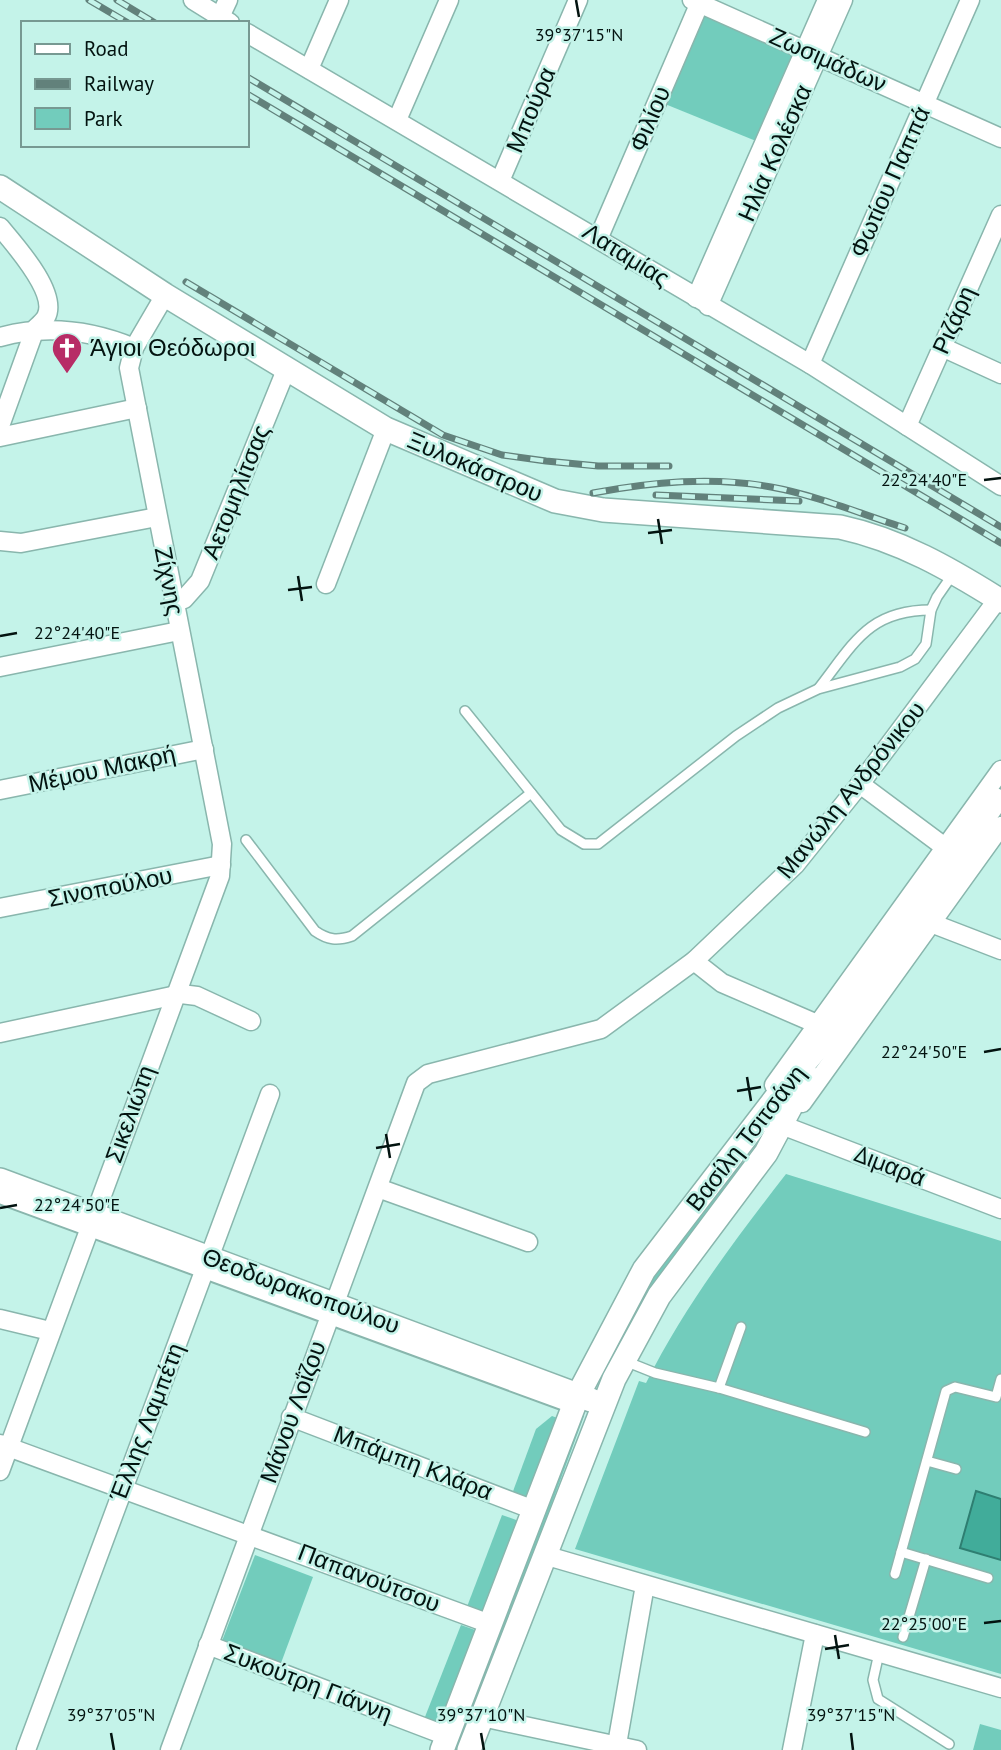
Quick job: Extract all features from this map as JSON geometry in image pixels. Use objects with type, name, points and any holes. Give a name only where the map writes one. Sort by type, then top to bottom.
[{"type":"street","points":[[193,0],[225,20],[228,0]]},
{"type":"street","points":[[309,69],[339,0]]},
{"type":"street","points":[[397,120],[449,0]]},
{"type":"street","name":"Μπούρα","points":[[500,181],[578,0]]},
{"type":"street","name":"Ηλία Κολέσκα","points":[[702,302],[811,53],[827,0]]},
{"type":"street","name":"Ηλία Κολέσκα","points":[[811,53],[843,0]]},
{"type":"street","name":"Φωτίου Παππά","points":[[810,364],[970,0]]},
{"type":"street","name":"Ζωσιμάδων","points":[[697,1],[1001,138]]},
{"type":"street","name":"Φιλίου","points":[[599,237],[697,1]]},
{"type":"street","name":"Λαταμίας","points":[[248,34],[599,237],[702,302],[810,364],[1001,486]]},
{"type":"street","name":"Ξυλοκάστρου","points":[[0,187],[165,295],[386,429],[573,506],[840,527],[893,541],[999,600]]},
{"type":"street","name":"Ριζάρη","points":[[907,426],[1000,220]]},
{"type":"street","points":[[0,227],[27,261],[45,294],[47,315],[35,329],[0,426]]},
{"type":"street","name":"Ζίχνης","points":[[165,295],[134,348],[129,368],[222,844],[220,871]]},
{"type":"street","points":[[0,337],[35,329],[88,334],[134,348]]},
{"type":"street","points":[[942,347],[1001,374]]},
{"type":"street","name":"Αετομηλίτσας","points":[[173,603],[184,599],[200,580],[286,370]]},
{"type":"street","points":[[0,437],[137,408]]},
{"type":"street","points":[[326,584],[386,429]]},
{"type":"street","points":[[0,541],[20,543],[157,517]]},
{"type":"street","name":"Μανώλη Ανδρόνικου","points":[[421,1078],[601,1029],[694,961],[795,865],[999,600]]},
{"type":"street","points":[[0,667],[179,631]]},
{"type":"street","name":"Μέμου Μακρή","points":[[0,790],[204,749]]},
{"type":"street","points":[[777,1121],[774,1084],[1001,770]]},
{"type":"street","points":[[860,784],[946,848]]},
{"type":"street","name":"Βασίλη Τσιτσάνη","points":[[469,1750],[602,1404],[659,1296],[760,1162],[804,1062],[818,1051],[845,1016],[996,800]]},
{"type":"street","name":"Βασίλη Τσιτσάνη","points":[[444,1743],[575,1401],[644,1270],[777,1121],[805,1099],[1001,826]]},
{"type":"street","name":"Σινοπούλου","points":[[0,908],[220,871]]},
{"type":"street","name":"Σικελιώτη","points":[[0,1471],[5,1445],[50,1332],[220,871]]},
{"type":"street","points":[[931,923],[1001,950]]},
{"type":"street","points":[[694,961],[722,983],[817,1024]]},
{"type":"street","points":[[0,1033],[174,994],[197,996],[251,1021]]},
{"type":"street","name":"Μάνου Λοΐζου","points":[[170,1750],[412,1090],[421,1078]]},
{"type":"street","name":"Έλλης Λαμπέτη","points":[[26,1750],[270,1094]]},
{"type":"street","name":"Διμαρά","points":[[777,1121],[1001,1209]]},
{"type":"street","name":"Θεοδωρακοπούλου","points":[[0,1180],[91,1221],[206,1264],[575,1401],[602,1404]]},
{"type":"street","points":[[378,1188],[528,1242]]},
{"type":"street","points":[[0,1196],[91,1221]]},
{"type":"street","points":[[0,1319],[50,1332]]},
{"type":"street","name":"Μπάμπη Κλάρα","points":[[291,1418],[534,1510]]},
{"type":"street","name":"Παπανούτσου","points":[[5,1445],[490,1623]]},
{"type":"street","points":[[544,1555],[1001,1688]]},
{"type":"street","points":[[616,1748],[645,1585]]},
{"type":"street","points":[[792,1750],[815,1634]]},
{"type":"street","name":"Συκούτρη Γιάννη","points":[[208,1645],[444,1743]]},
{"type":"street","points":[[482,1717],[616,1748],[636,1750]]},
{"type":"lane","points":[[465,710],[531,793],[572,839],[584,844],[598,844],[736,736],[778,708],[818,690],[900,667],[915,659],[926,644],[931,610],[954,573]]},
{"type":"lane","points":[[818,690],[868,629],[886,616],[904,610],[931,610]]},
{"type":"lane","points":[[246,840],[315,931],[327,939],[339,940],[352,936],[531,793]]},
{"type":"lane","points":[[719,1388],[741,1327]]},
{"type":"lane","points":[[624,1361],[655,1373],[719,1388],[865,1432]]},
{"type":"lane","points":[[895,1574],[946,1391],[955,1387],[998,1398],[1001,1378]]},
{"type":"lane","points":[[927,1461],[956,1469]]},
{"type":"lane","points":[[901,1552],[988,1578]]},
{"type":"lane","points":[[904,1637],[926,1559]]},
{"type":"lane","points":[[879,1653],[873,1680],[878,1699],[949,1744]]},
{"type":"green space","points":[[701,14],[794,56],[756,141],[665,104]]},
{"type":"green space","points":[[739,1161],[744,1164],[674,1256],[629,1326],[602,1384],[596,1382],[622,1324],[669,1253]]},
{"type":"green space","points":[[786,1174],[1001,1241],[1001,1674],[575,1549],[639,1381],[646,1383],[693,1301]]},
{"type":"green space","points":[[581,1415],[584,1416],[461,1750],[451,1750]]},
{"type":"green space","points":[[552,1416],[560,1419],[529,1501],[512,1494],[536,1429]]},
{"type":"green space","points":[[502,1515],[519,1521],[482,1618],[465,1612]]},
{"type":"green space","points":[[255,1555],[313,1577],[281,1663],[222,1641]]},
{"type":"green space","points":[[461,1625],[478,1631],[440,1729],[423,1722]]},
{"type":"green space","points":[[980,1724],[1001,1730],[1001,1750],[973,1750]]},
{"type":"shaded area","points":[[976,1491],[1001,1499],[1001,1560],[960,1548]]},
{"type":"railway","points":[[89,0],[125,21]]},
{"type":"railway","points":[[117,0],[152,21]]},
{"type":"railway","points":[[248,78],[1001,527]]},
{"type":"railway","points":[[248,95],[1001,543]]},
{"type":"railway","points":[[186,282],[443,435],[502,455],[598,466],[669,466]]},
{"type":"railway","points":[[593,493],[682,482],[749,484],[805,495],[905,528]]},
{"type":"railway","points":[[656,495],[799,501]]},
{"type":"place","name":"Άγιοι Θεόδωροι","points":[[67,375]]}]
